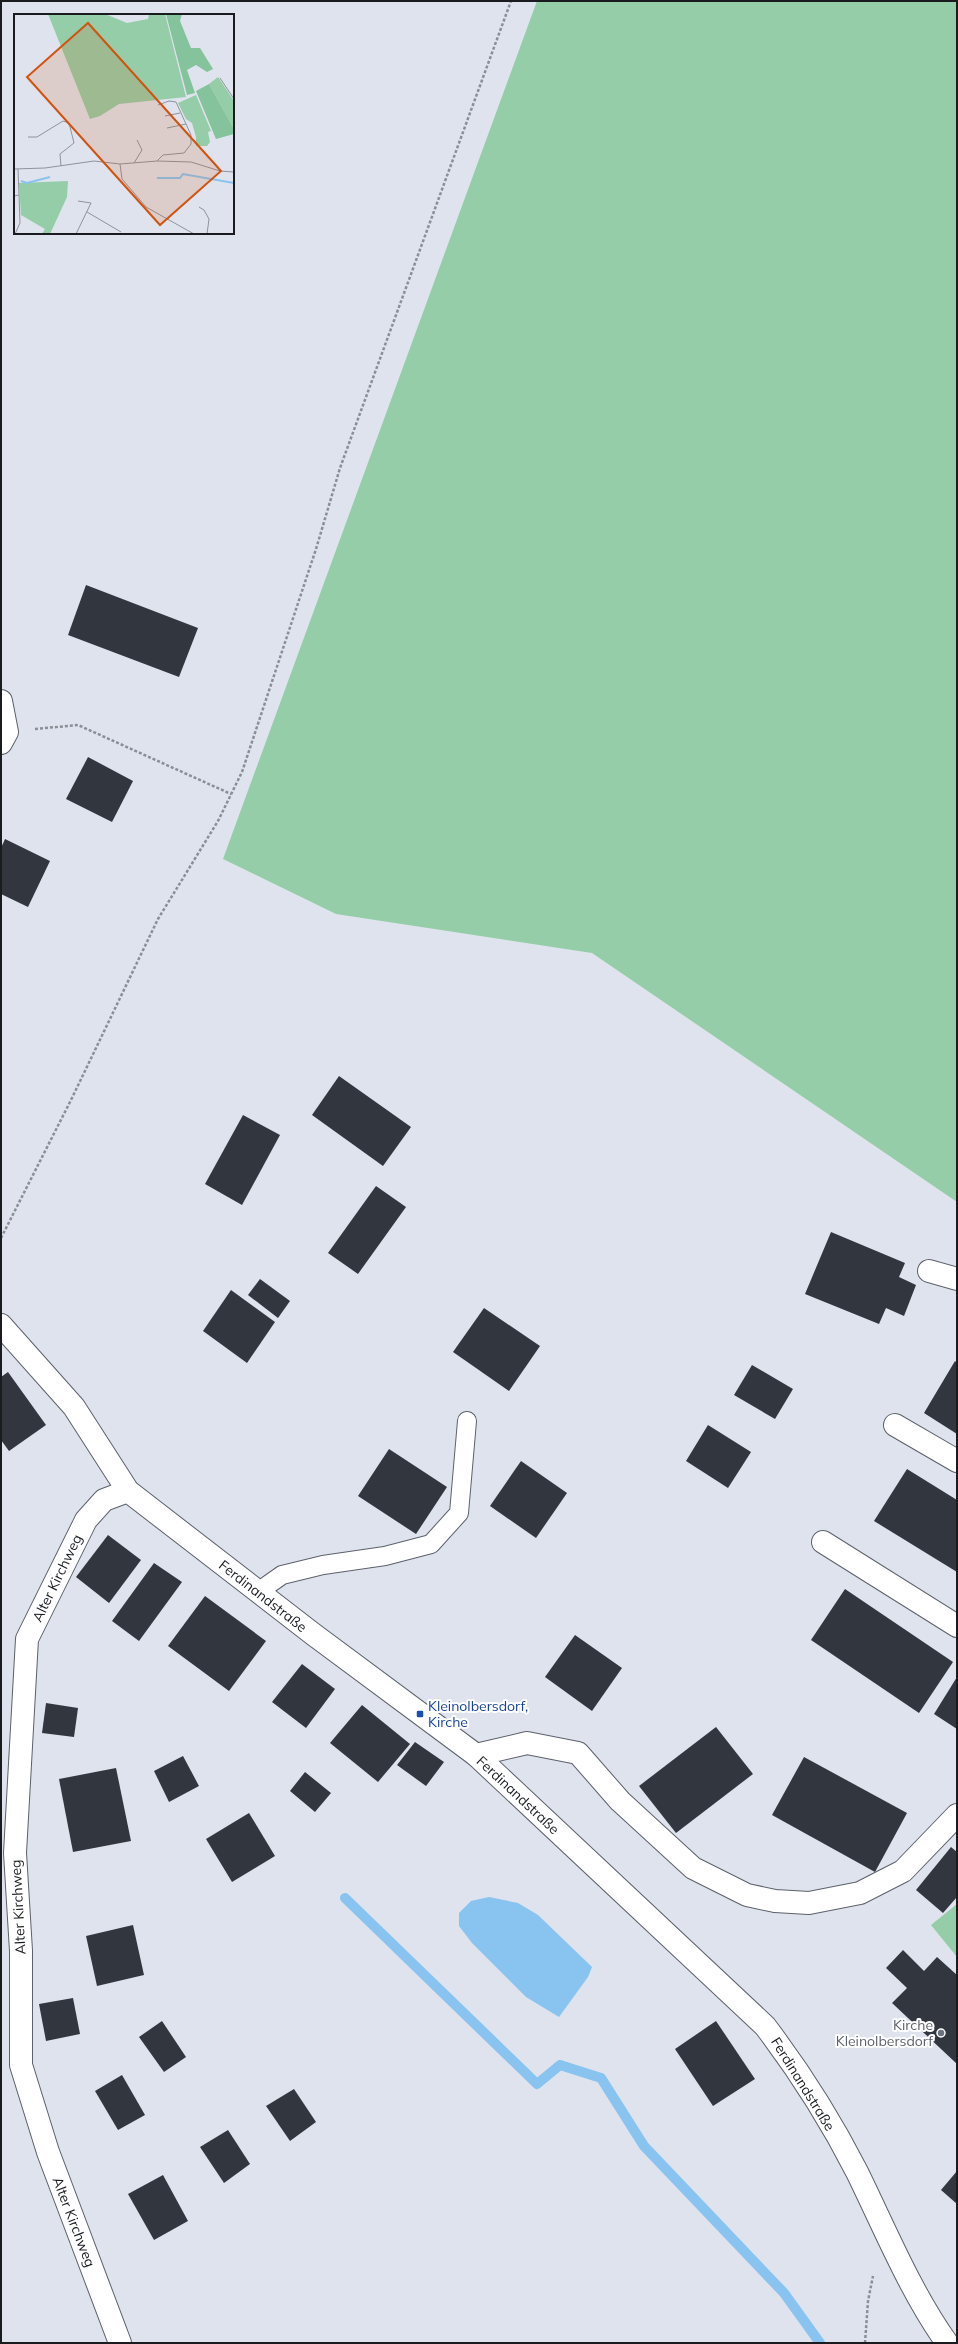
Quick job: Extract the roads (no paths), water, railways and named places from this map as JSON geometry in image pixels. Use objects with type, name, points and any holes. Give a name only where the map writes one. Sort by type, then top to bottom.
[{"type":"street","points":[[1,701],[4,738]]},
{"type":"street","points":[[929,1271],[957,1279]]},
{"type":"street","name":"Ferdinandstraße","points":[[1,1325],[74,1407],[128,1491],[258,1592],[476,1755],[765,2026],[794,2064],[819,2106],[856,2171],[896,2255],[947,2343]]},
{"type":"street","points":[[895,1425],[957,1461]]},
{"type":"street","name":"Alter Kirchweg","points":[[120,2343],[48,2152],[21,2065],[21,1951],[15,1853],[27,1639],[86,1520],[104,1500],[128,1491]]},
{"type":"street","points":[[823,1542],[957,1626]]},
{"type":"street","points":[[476,1755],[527,1743],[578,1753],[620,1801],[693,1868],[747,1895],[776,1901],[809,1903],[860,1893],[903,1871],[957,1815]]},
{"type":"lane","points":[[258,1592],[282,1576],[323,1565],[385,1556],[431,1544],[459,1514],[468,1421]]},
{"type":"water","points":[[489,1897],[518,1903],[538,1915],[592,1967],[588,1977],[559,2017],[526,1997],[472,1943],[459,1926],[459,1913],[471,1901]]},
{"type":"waterway","points":[[345,1898],[537,2084],[560,2065],[601,2078],[644,2146],[784,2293],[820,2343]]},
{"type":"place","name":"Kleinolbersdorf, Kirche","points":[[420,1714]]},
{"type":"place","name":"Kirche Kleinolbersdorf","points":[[941,2033]]}]
